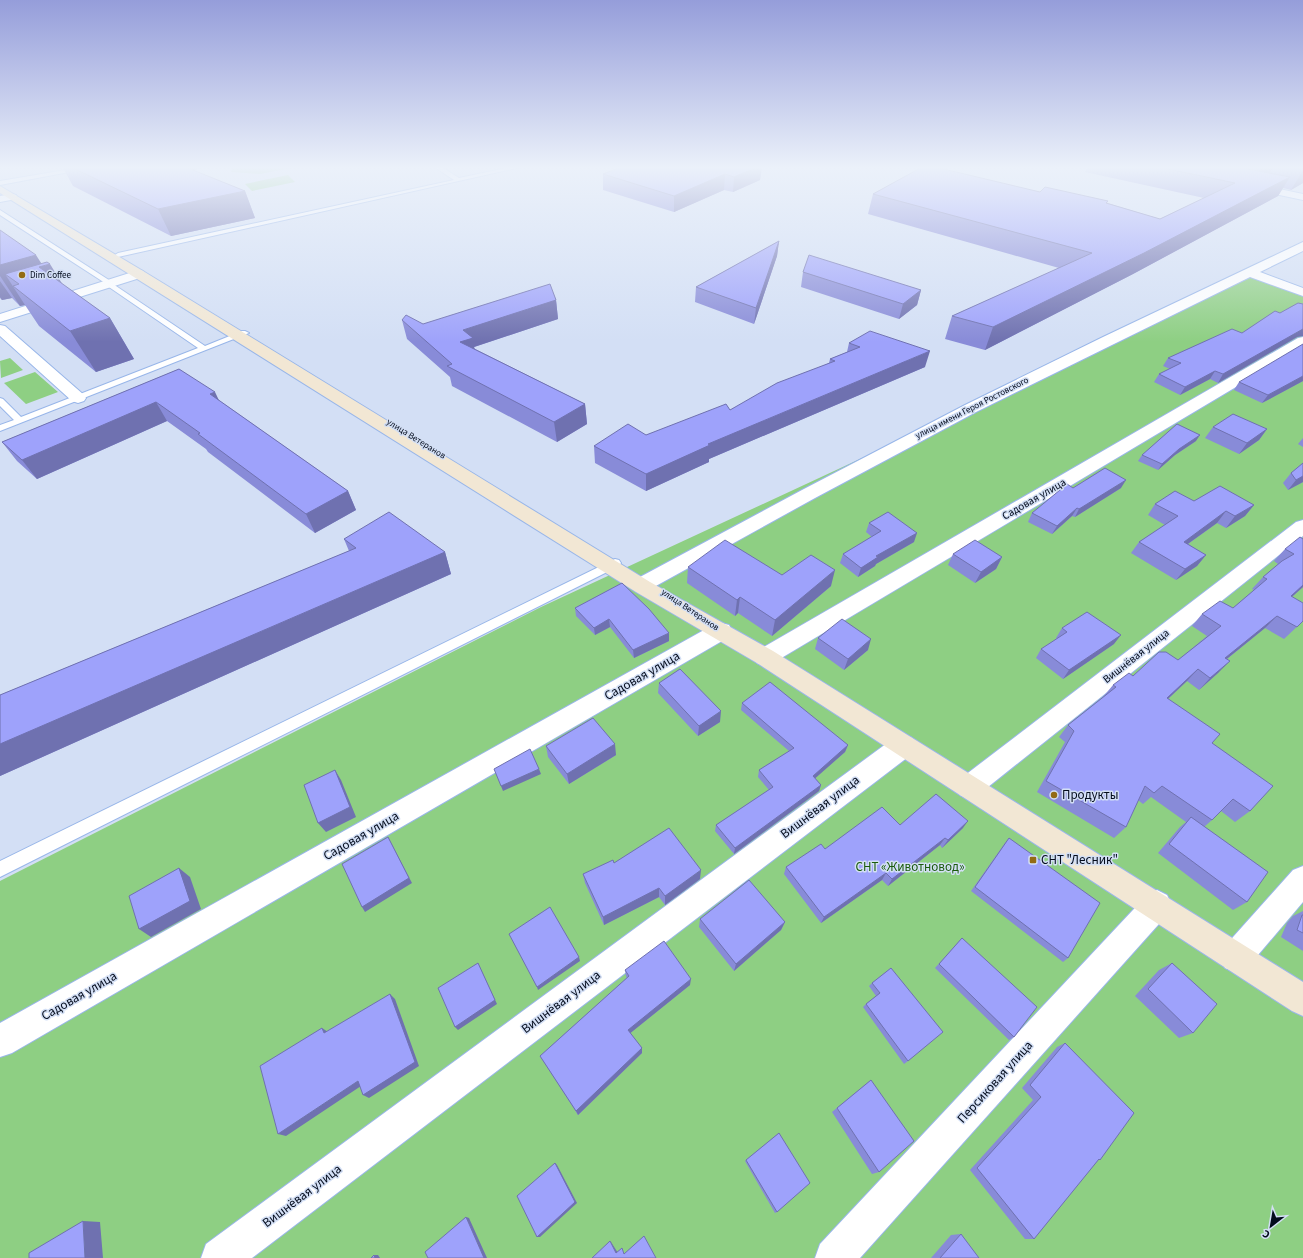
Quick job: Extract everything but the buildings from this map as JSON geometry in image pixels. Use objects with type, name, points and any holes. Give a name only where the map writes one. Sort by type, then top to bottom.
[{"type":"street","name":"улица Ветеранов","points":[[55,225],[242,334]]},
{"type":"street","name":"улица Ветеранов","points":[[68,225],[721,631]]},
{"type":"street","name":"улица имени Героя Ростовского","points":[[647,582],[845,473],[1080,354],[1303,246]]},
{"type":"street","points":[[1250,273],[1303,292]]},
{"type":"street","points":[[0,318],[139,274]]},
{"type":"street","points":[[0,329],[78,398]]},
{"type":"street","name":"Садовая улица","points":[[765,658],[1303,341]]},
{"type":"street","name":"Вишнёвая улица","points":[[969,786],[1303,526]]},
{"type":"street","name":"улица Ветеранов","points":[[613,564],[647,582],[721,631]]},
{"type":"street","points":[[721,631],[1157,905],[1303,1000]]},
{"type":"street","name":"Садовая улица","points":[[0,1041],[721,631]]},
{"type":"street","name":"Вишнёвая улица","points":[[220,1258],[903,746]]},
{"type":"street","points":[[1236,957],[1303,880]]},
{"type":"street","name":"Персиковая улица","points":[[834,1258],[1157,905]]},
{"type":"lane","points":[[20,225],[109,283],[204,349]]},
{"type":"lane","points":[[118,255],[255,225]]},
{"type":"lane","points":[[0,428],[242,334]]},
{"type":"lane","points":[[0,401],[20,421]]},
{"type":"lane","points":[[0,869],[613,564]]},
{"type":"green space","name":"СНТ «Животновод»","points":[[1254,276],[1303,293],[1303,1258],[0,1258],[0,881],[541,607]]},
{"type":"green space","points":[[10,358],[23,370],[1,378],[0,361]]},
{"type":"green space","points":[[35,372],[58,392],[26,404],[4,383]]},
{"type":"place","name":"Dim Coffee","points":[[22,275]]},
{"type":"place","name":"Продукты","points":[[1054,795]]},
{"type":"place","name":"СНТ \"Лесник\"","points":[[1033,860]]}]
